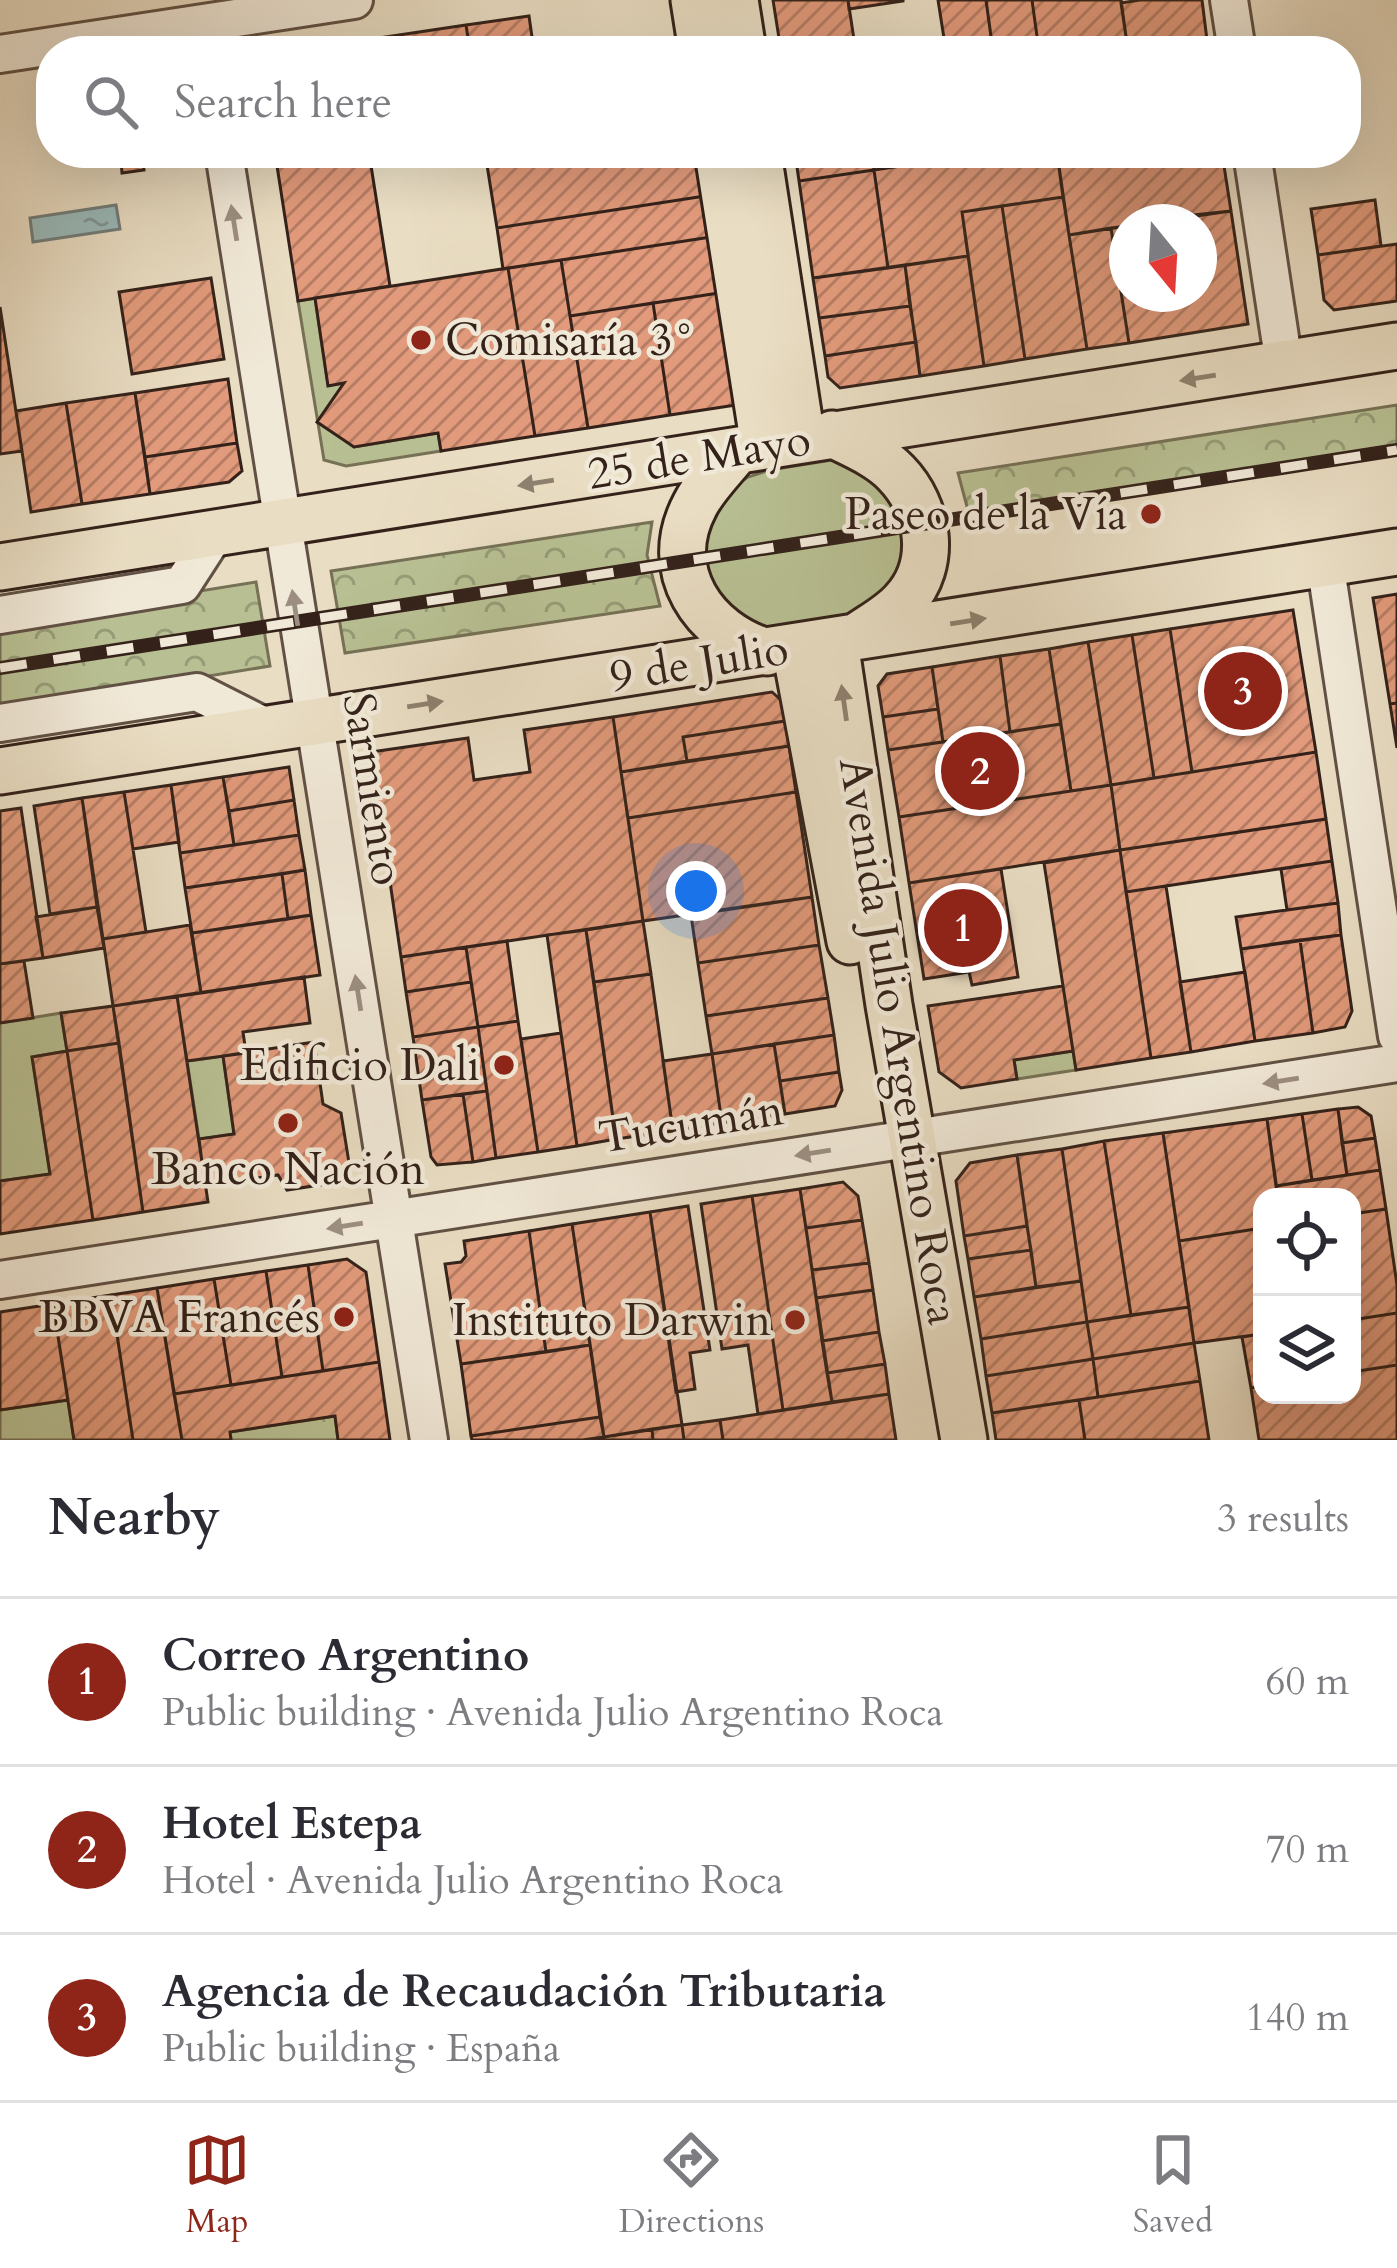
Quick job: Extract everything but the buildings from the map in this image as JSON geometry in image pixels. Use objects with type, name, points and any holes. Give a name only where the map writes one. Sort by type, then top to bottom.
[{"type":"main road","points":[[694,0],[700,36]]},
{"type":"main road","points":[[735,0],[741,36]]},
{"type":"main road","points":[[721,168],[783,443]]},
{"type":"main road","points":[[759,168],[783,443]]},
{"type":"main road","name":"25 de Mayo","points":[[0,567],[1397,346]]},
{"type":"main road","points":[[783,443],[880,459],[898,474],[926,526],[922,568],[914,588],[889,616],[812,646],[726,635],[696,602],[684,563],[683,544],[694,507],[783,443]]},
{"type":"main road","name":"9 de Julio","points":[[0,771],[1397,552]]},
{"type":"main road","name":"Avenida Julio Argentino Roca","points":[[812,646],[889,1005],[934,1440]]},
{"type":"main road","name":"Avenida Julio Argentino Roca","points":[[900,1140],[964,1440]]},
{"type":"street","points":[[127,36],[354,0]]},
{"type":"street","points":[[1229,0],[1235,36]]},
{"type":"street","points":[[0,54],[36,49]]},
{"type":"street","name":"Sarmiento","points":[[226,168],[429,1440]]},
{"type":"street","points":[[1254,168],[1285,364]]},
{"type":"street","points":[[0,615],[182,585],[215,534]]},
{"type":"street","points":[[1324,562],[1397,1036]]},
{"type":"street","points":[[0,723],[197,692],[268,728]]},
{"type":"street","name":"Tucumán","points":[[0,1280],[1397,1063]]},
{"type":"green space","points":[[315,298],[328,385],[344,383],[318,421],[354,447],[438,433],[441,451],[346,466],[324,460],[298,301]]},
{"type":"green space","points":[[1397,405],[1397,451],[970,518],[958,473]]},
{"type":"green space","points":[[838,459],[904,500],[911,569],[868,616],[774,630],[755,628],[719,599],[702,548],[705,524],[729,490],[748,477]]},
{"type":"green space","points":[[652,522],[647,555],[660,606],[345,653],[331,571]]},
{"type":"green space","points":[[256,582],[270,666],[0,710],[0,623]]},
{"type":"green space","points":[[61,1013],[67,1051],[32,1057],[50,1174],[0,1181],[0,1023]]},
{"type":"green space","points":[[1073,1051],[1076,1070],[1017,1079],[1014,1060]]},
{"type":"green space","points":[[223,1056],[234,1134],[199,1139],[187,1061]]},
{"type":"green space","points":[[68,1400],[74,1440],[0,1440],[0,1410]]},
{"type":"green space","points":[[335,1416],[338,1440],[231,1440],[230,1432]]},
{"type":"water","points":[[116,205],[120,229],[33,242],[30,218]]},
{"type":"railway","points":[[0,668],[1397,450]]},
{"type":"place","name":"Comisaría 3°","points":[[421,340]]},
{"type":"place","name":"Paseo de la Vía","points":[[1151,514]]},
{"type":"place","name":"Agencia de Recaudación Tributaria","points":[[1243,691]]},
{"type":"place","name":"Hotel Estepa","points":[[980,771]]},
{"type":"place","name":"Correo Argentino","points":[[963,928]]},
{"type":"place","name":"Edificio Dali","points":[[504,1065]]},
{"type":"place","name":"Banco Nación","points":[[288,1123]]},
{"type":"place","name":"BBVA Francés","points":[[344,1317]]},
{"type":"place","name":"Instituto Darwin","points":[[795,1320]]}]
